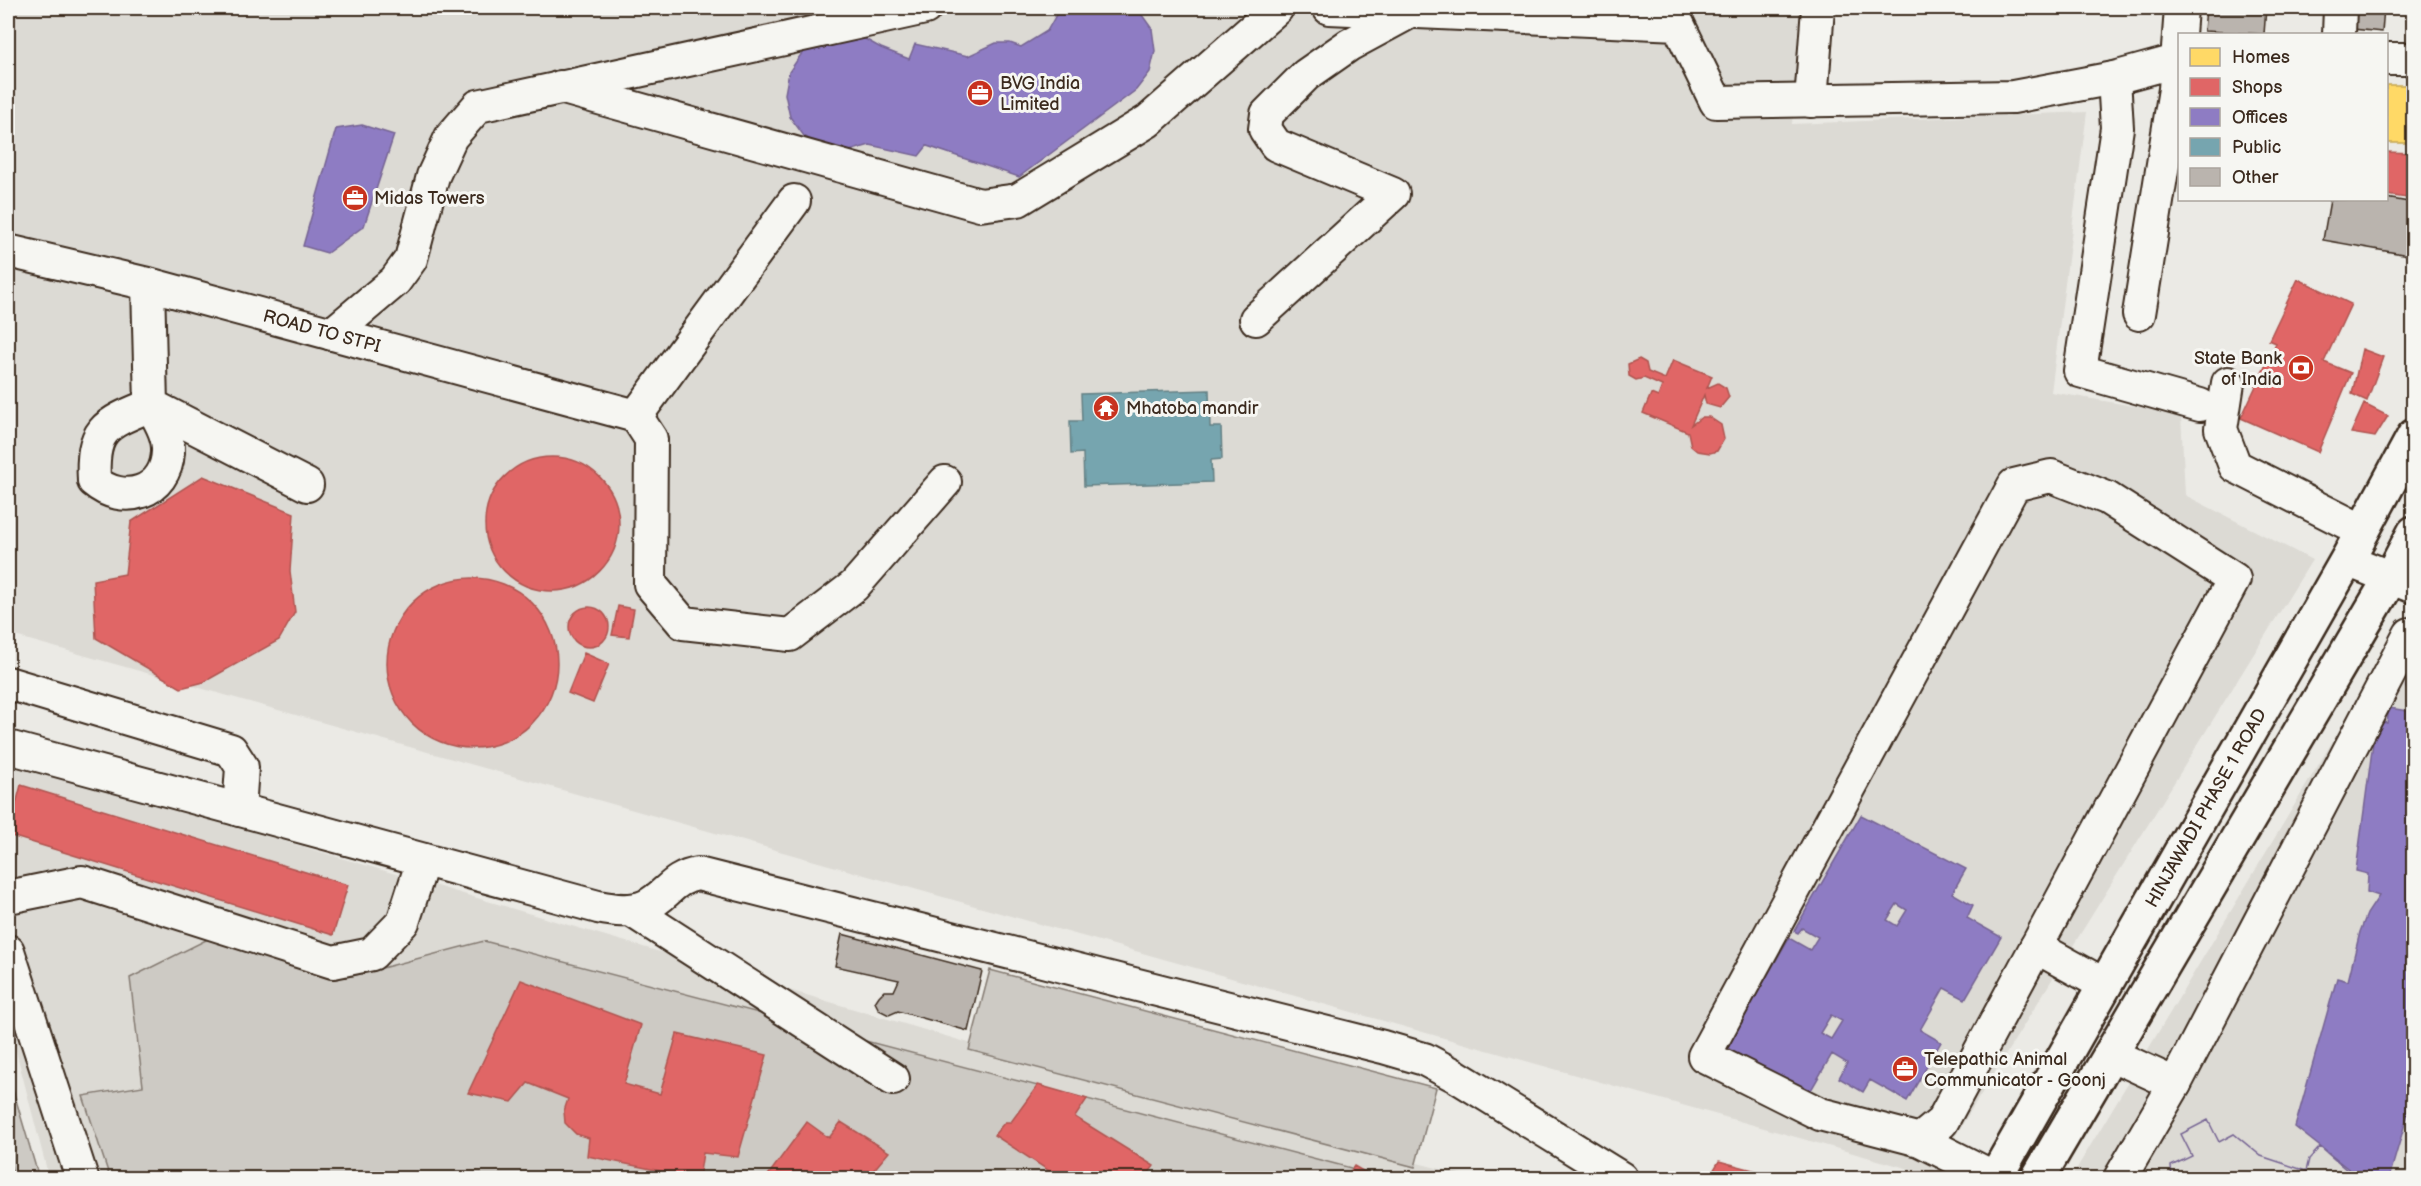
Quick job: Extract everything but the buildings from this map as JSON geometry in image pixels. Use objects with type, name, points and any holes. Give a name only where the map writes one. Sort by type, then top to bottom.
[{"type":"main road","name":"HINJAWADI PHASE 1 ROAD","points":[[1995,1178],[2347,560],[2414,436]]},
{"type":"main road","points":[[2038,1179],[2110,1054],[2402,583],[2414,533]]},
{"type":"street","points":[[332,334],[395,281],[411,259],[433,176],[451,137],[478,106],[925,8]]},
{"type":"street","points":[[560,87],[980,205],[1018,200],[1148,121],[1277,8]]},
{"type":"street","points":[[1329,8],[1678,24],[1716,102],[2013,97],[2114,78],[2177,60],[2175,89],[2139,314]]},
{"type":"street","points":[[1811,101],[1818,8]]},
{"type":"street","points":[[2179,33],[2181,8]]},
{"type":"street","points":[[2339,33],[2340,8]]},
{"type":"street","points":[[1256,319],[1393,194],[1276,145],[1265,129],[1267,114],[1306,75],[1349,45],[1410,12]]},
{"type":"street","points":[[2388,60],[2414,60]]},
{"type":"street","points":[[2114,78],[2117,128],[2079,370],[2200,405]]},
{"type":"street","points":[[794,201],[636,416],[651,439],[650,584],[683,623],[790,635],[854,586],[945,482]]},
{"type":"street","name":"ROAD TO STPI","points":[[8,251],[148,284],[636,416]]},
{"type":"street","points":[[148,284],[151,405],[307,485]]},
{"type":"street","points":[[2228,383],[2221,429],[2235,466],[2363,531]]},
{"type":"street","points":[[1920,1140],[1942,1122],[2234,579],[2107,498],[2051,476],[2014,485],[1704,1056],[1820,1114],[1920,1140],[1995,1178]]},
{"type":"street","points":[[2347,560],[2402,583]]},
{"type":"street","points":[[2120,1179],[2175,1084],[2410,634],[2414,635]]},
{"type":"street","points":[[8,683],[231,750],[242,767],[239,810]]},
{"type":"street","points":[[8,747],[598,907],[631,910],[645,906],[676,881],[687,876],[714,877],[1383,1047],[1424,1059],[1456,1076],[1621,1179]]},
{"type":"street","points":[[8,897],[82,882],[333,962],[372,954],[403,922],[423,860]]},
{"type":"street","points":[[631,910],[893,1079]]},
{"type":"street","points":[[2036,947],[2105,985]]},
{"type":"street","points":[[8,951],[82,1179]]},
{"type":"street","points":[[2110,1054],[2175,1084]]},
{"type":"shaded area","points":[[8,8],[1801,8],[1792,124],[2087,112],[2051,392],[2181,414],[2185,495],[2312,560],[1931,1175],[8,634]]},
{"type":"shaded area","points":[[2413,607],[2413,1178],[2071,1178]]},
{"type":"shaded area","points":[[8,760],[1061,1070],[1475,1178],[49,1178],[8,1020]]},
{"type":"shaded area","points":[[208,939],[352,976],[484,941],[1389,1178],[110,1178],[83,1096],[143,1086],[130,978]]},
{"type":"shaded area","points":[[990,970],[1436,1088],[1415,1167],[969,1050]]},
{"type":"shaded area","points":[[8,1073],[39,1178],[14,1178],[8,1156]]},
{"type":"place","name":"BVG India Limited","points":[[980,93]]},
{"type":"place","name":"Midas Towers","points":[[355,198]]},
{"type":"place","name":"State Bank of India","points":[[2301,368]]},
{"type":"place","name":"Mhatoba mandir","points":[[1106,408]]},
{"type":"place","name":"Telepathic Animal Communicator - Goonj","points":[[1905,1069]]}]
